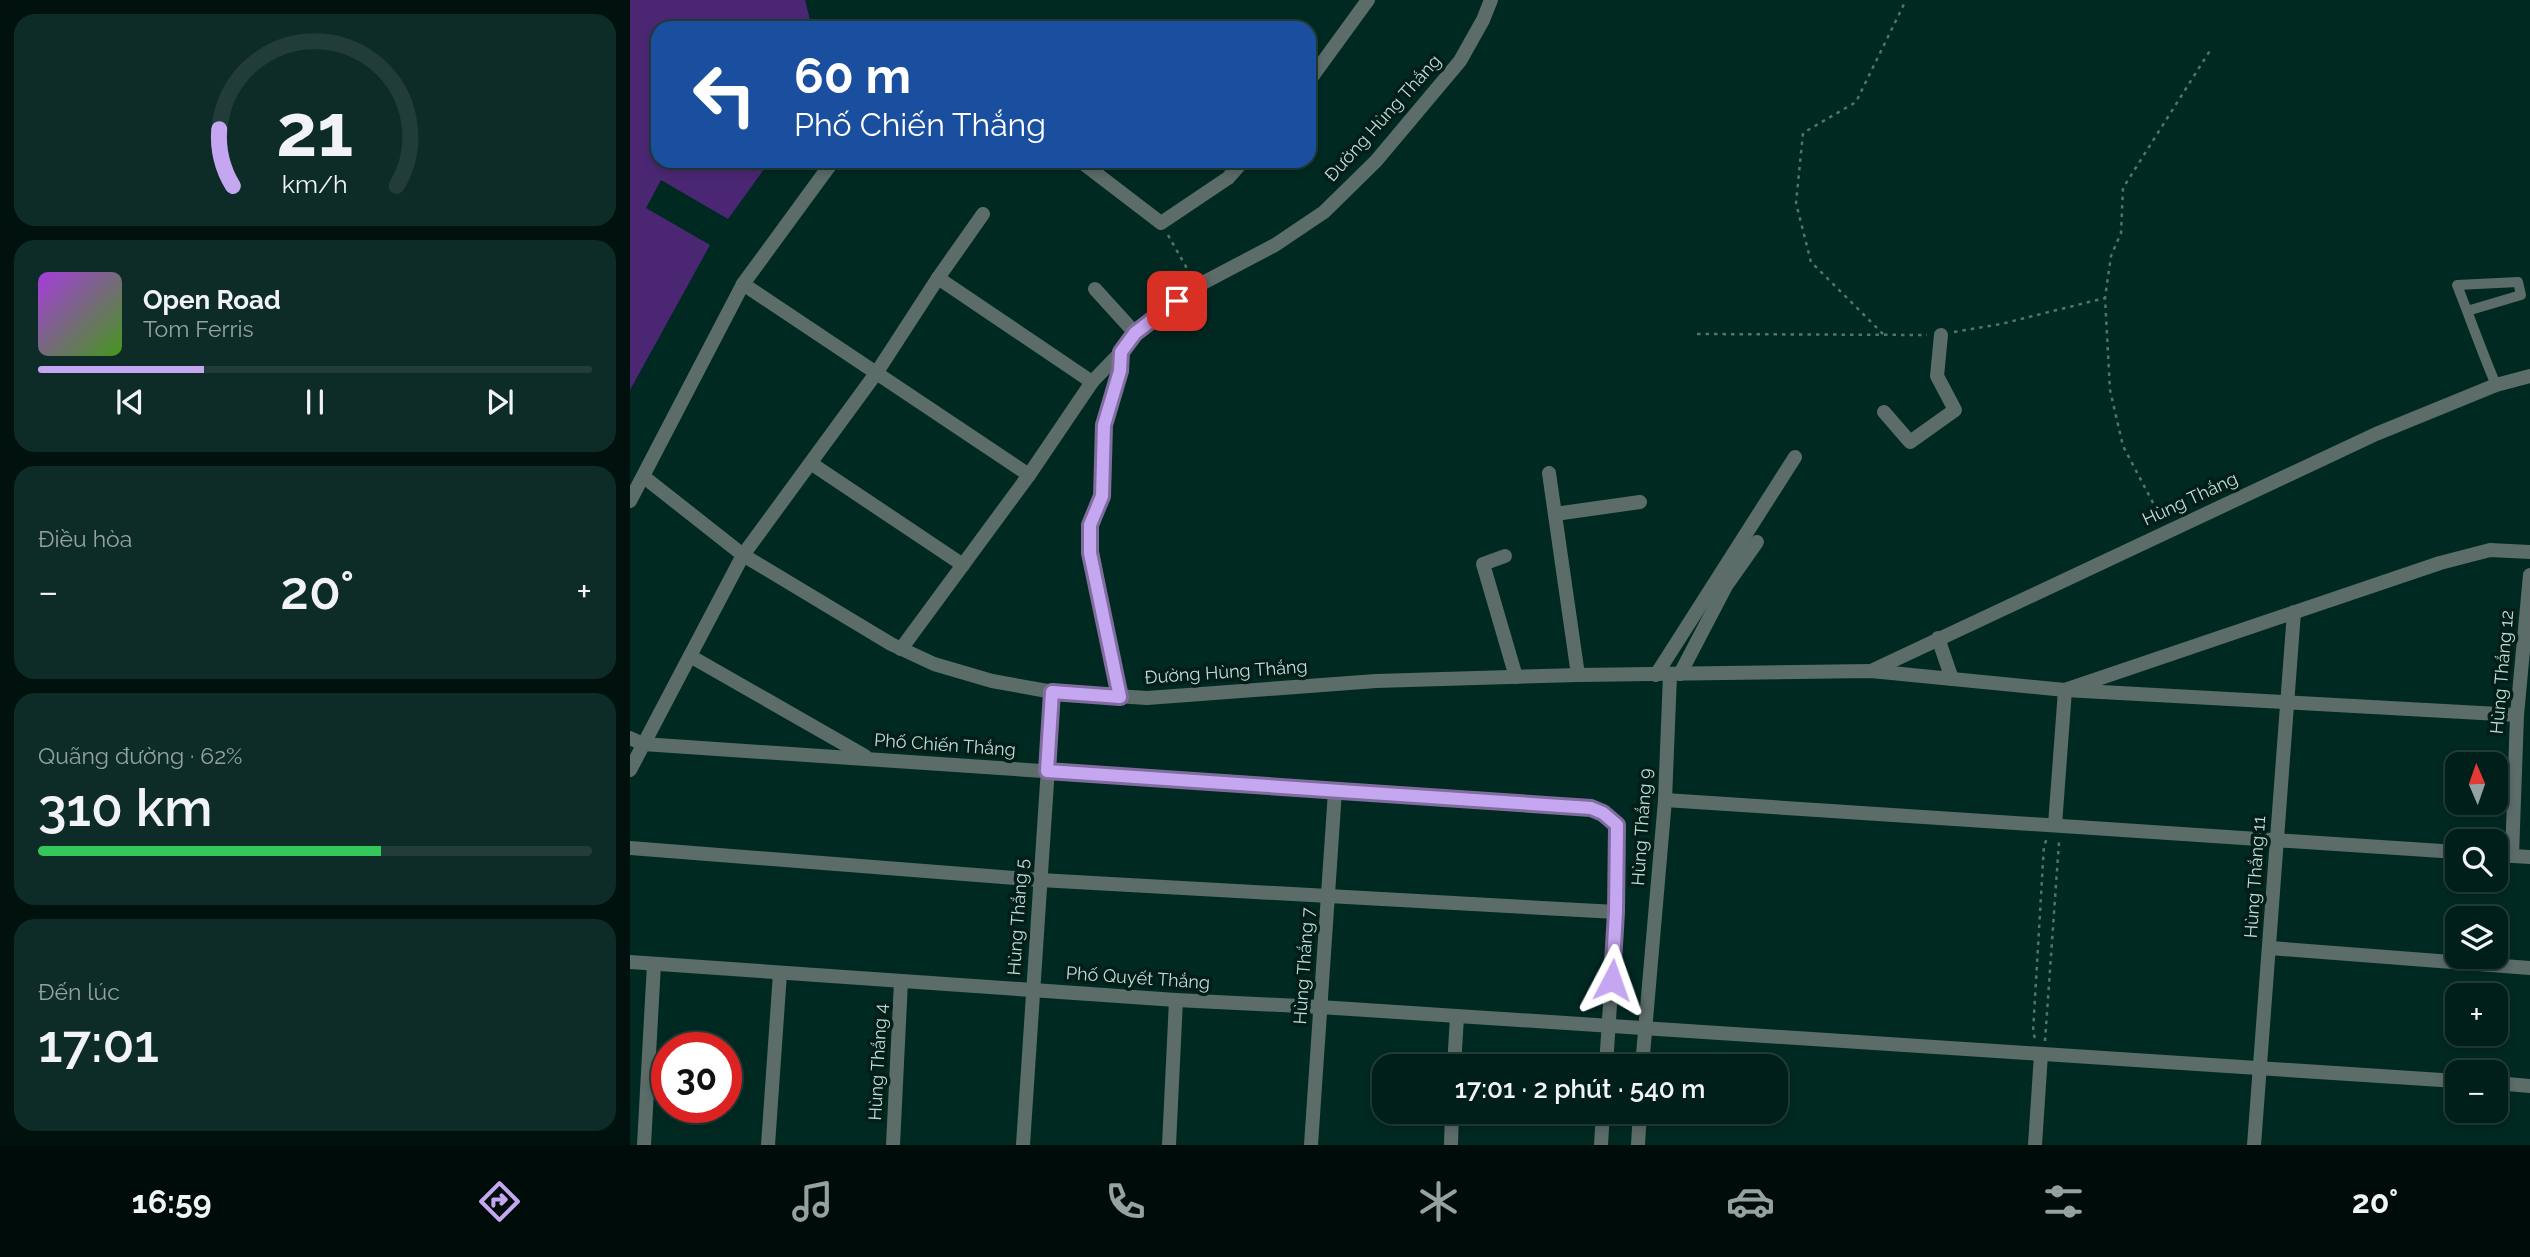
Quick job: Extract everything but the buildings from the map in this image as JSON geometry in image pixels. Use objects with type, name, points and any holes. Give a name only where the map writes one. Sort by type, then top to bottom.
[{"type":"street","points":[[1316,71],[1368,0]]},
{"type":"street","name":"Đường Hùng Thắng","points":[[1491,0],[1460,61],[1367,169],[1324,212],[1275,245],[1197,286],[1135,333],[1121,352],[1120,371],[1104,425],[1103,491],[1090,525],[1090,541],[1120,697],[1147,698],[1376,681],[1871,671],[2065,690],[2517,715]]},
{"type":"street","points":[[630,501],[743,284],[828,168]]},
{"type":"street","points":[[1089,168],[1161,223],[1228,178],[1237,168]]},
{"type":"street","points":[[630,771],[636,741],[690,656],[743,555],[877,372],[983,214]]},
{"type":"street","points":[[938,278],[1092,383]]},
{"type":"street","points":[[743,284],[1029,475]]},
{"type":"street","points":[[1095,289],[1135,333]]},
{"type":"street","points":[[1884,412],[1910,442],[1955,410],[1937,376],[1941,335]]},
{"type":"street","points":[[901,649],[1029,475],[1092,383],[1121,352]]},
{"type":"street","name":"Hùng Thắng","points":[[1871,671],[2376,434],[2496,385],[2530,376]]},
{"type":"street","points":[[1669,675],[1795,457]]},
{"type":"street","points":[[812,464],[963,565]]},
{"type":"street","points":[[1549,473],[1578,675]]},
{"type":"street","points":[[644,477],[743,555],[901,649],[934,664],[992,681],[1052,692],[1120,697]]},
{"type":"street","points":[[1555,514],[1640,502]]},
{"type":"street","points":[[1669,675],[1757,542]]},
{"type":"street","points":[[2055,825],[2065,690],[2465,556],[2490,550],[2530,552]]},
{"type":"street","points":[[1505,556],[1483,564],[1516,677]]},
{"type":"street","name":"Hùng Thắng 12","points":[[2512,856],[2517,715],[2530,575]]},
{"type":"street","name":"Hùng Thắng 11","points":[[2254,1145],[2294,612]]},
{"type":"street","points":[[1938,638],[1952,679]]},
{"type":"street","points":[[690,656],[870,759]]},
{"type":"street","name":"Hùng Thắng 9","points":[[1643,1054],[1665,800],[1669,675]]},
{"type":"street","name":"Hùng Thắng 5","points":[[1023,1145],[1052,692]]},
{"type":"street","name":"Phố Chiến Thắng","points":[[636,741],[1591,808],[1603,813],[1617,825],[1616,912]]},
{"type":"street","name":"Hùng Thắng 7","points":[[1311,1145],[1335,791]]},
{"type":"street","points":[[1665,800],[2445,851]]},
{"type":"street","points":[[630,848],[1040,880],[1616,912],[1607,1054]]},
{"type":"street","points":[[2508,856],[2530,857]]},
{"type":"street","points":[[2270,948],[2530,968]]},
{"type":"street","name":"Phố Quyết Thắng","points":[[630,962],[1176,1000],[2445,1080]]},
{"type":"street","points":[[644,1145],[654,964]]},
{"type":"street","points":[[768,1145],[780,973]]},
{"type":"street","name":"Hùng Thắng 4","points":[[893,1145],[901,981]]},
{"type":"street","points":[[1169,1145],[1176,1000]]},
{"type":"street","points":[[1455,1054],[1457,1017]]},
{"type":"street","points":[[2035,1145],[2041,1054]]},
{"type":"street","points":[[2508,1084],[2530,1086]]},
{"type":"street","points":[[1451,1145],[1452,1124]]},
{"type":"street","points":[[1601,1145],[1602,1124]]},
{"type":"street","points":[[1638,1145],[1639,1124]]},
{"type":"lane","points":[[2467,311],[2521,295],[2518,282],[2457,285],[2467,311],[2496,385]]},
{"type":"path","points":[[1883,334],[1811,262],[1796,203],[1803,133],[1856,102],[1906,0]]},
{"type":"path","points":[[2167,530],[2123,446],[2110,390],[2105,298],[2111,256],[2121,233],[2123,188],[2211,50]]},
{"type":"path","points":[[1161,223],[1197,286]]},
{"type":"path","points":[[1697,334],[1941,335],[2001,324],[2105,298]]},
{"type":"path","points":[[2041,1054],[2047,1033],[2060,848],[2055,825]]},
{"type":"path","points":[[2041,1054],[2033,1032],[2044,845],[2055,825]]},
{"type":"shaded area","points":[[630,0],[805,0],[810,21],[651,21],[651,168],[765,168],[728,219],[661,180],[646,208],[710,245],[630,390]]},
{"type":"route","points":[[1177,301],[1135,333],[1121,352],[1120,371],[1104,425],[1103,491],[1090,525],[1090,553],[1120,697],[1052,692],[1047,771],[1591,808],[1603,813],[1617,825],[1612,980]]}]
